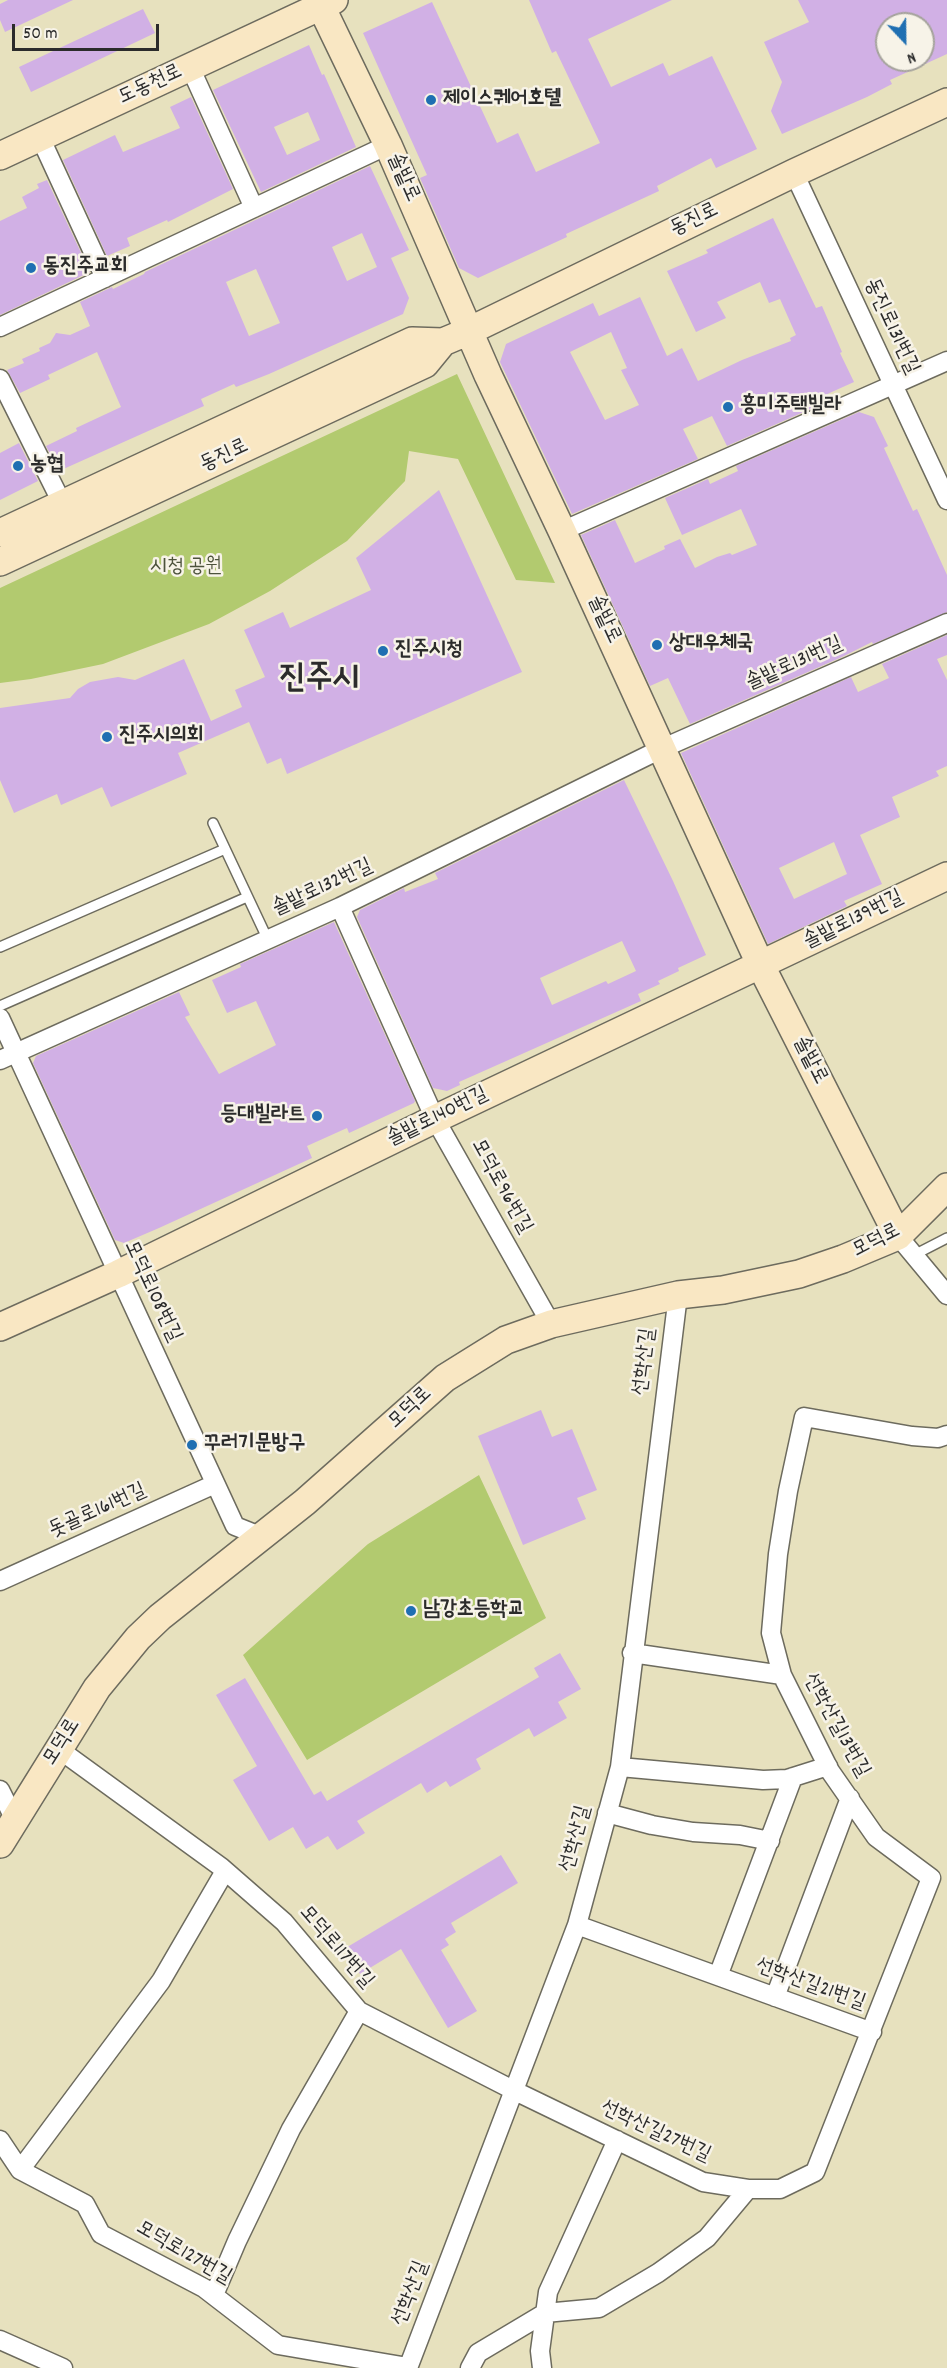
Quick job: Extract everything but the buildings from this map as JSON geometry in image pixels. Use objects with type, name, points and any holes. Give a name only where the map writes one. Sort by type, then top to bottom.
[{"type":"street","name":"도동천로","points":[[0,156],[324,2]]},
{"type":"street","name":"솔밭로","points":[[324,2],[469,331],[760,966],[906,1246]]},
{"type":"street","points":[[190,67],[254,208]]},
{"type":"street","name":"동진로","points":[[0,533],[412,341],[443,342],[469,331],[794,173],[947,102]]},
{"type":"street","points":[[40,137],[105,278]]},
{"type":"street","points":[[0,327],[388,145]]},
{"type":"street","name":"동진로131번길","points":[[794,173],[947,500]]},
{"type":"street","name":"동진로","points":[[0,562],[425,364],[443,342]]},
{"type":"street","points":[[562,531],[947,361]]},
{"type":"street","points":[[0,379],[63,505]]},
{"type":"street","name":"솔밭로131번길","points":[[661,749],[947,623]]},
{"type":"street","name":"솔밭로132번길","points":[[8,1056],[340,907],[661,749]]},
{"type":"street","name":"솔밭로139번길","points":[[760,966],[947,876]]},
{"type":"street","name":"모덕로96번길","points":[[340,907],[435,1119],[551,1324]]},
{"type":"street","name":"솔밭로140번길","points":[[0,1328],[118,1274],[435,1119],[760,966]]},
{"type":"street","name":"모덕로108번길","points":[[0,1018],[8,1056],[118,1274],[235,1526],[260,1536]]},
{"type":"street","name":"모덕로","points":[[5,1834],[97,1688],[138,1638],[160,1617],[305,1502],[445,1378],[506,1340],[551,1324],[678,1295],[723,1290],[800,1274],[843,1259],[906,1246],[947,1186]]},
{"type":"street","points":[[906,1246],[947,1295]]},
{"type":"street","name":"선학산길","points":[[408,2368],[577,1925],[620,1767],[632,1653],[678,1295]]},
{"type":"street","points":[[782,1675],[771,1633],[778,1554],[788,1491],[804,1417],[912,1436],[938,1438],[947,1435]]},
{"type":"street","name":"돗골로161번길","points":[[0,1581],[215,1484]]},
{"type":"street","name":"선학산길13번길","points":[[632,1653],[782,1675],[828,1766],[876,1837],[931,1878]]},
{"type":"street","name":"모덕로117번길","points":[[60,1750],[221,1867],[284,1922],[359,2011],[515,2091]]},
{"type":"street","points":[[620,1767],[763,1780],[794,1777],[828,1766]]},
{"type":"street","points":[[718,1977],[794,1777]]},
{"type":"street","points":[[0,1790],[5,1834]]},
{"type":"street","points":[[775,1997],[850,1798]]},
{"type":"street","points":[[607,1813],[652,1825],[693,1832],[740,1835],[770,1841]]},
{"type":"street","points":[[21,2170],[161,1981],[225,1871]]},
{"type":"street","name":"선학산길21번길","points":[[577,1925],[872,2032],[931,1878]]},
{"type":"street","points":[[214,2295],[237,2241],[291,2129],[359,2011]]},
{"type":"street","name":"선학산길27번길","points":[[515,2091],[703,2182],[748,2189],[780,2189],[815,2172],[872,2032]]},
{"type":"street","name":"모덕로127번길","points":[[0,2140],[21,2170],[84,2204],[101,2234],[204,2288],[278,2345],[408,2368]]},
{"type":"street","points":[[542,2368],[540,2351],[548,2292],[617,2140]]},
{"type":"street","points":[[470,2368],[478,2353],[545,2313],[599,2308],[658,2273],[707,2238],[748,2189]]},
{"type":"street","points":[[0,2340],[63,2368]]},
{"type":"lane","points":[[213,824],[268,940]]},
{"type":"lane","points":[[0,947],[225,849]]},
{"type":"lane","points":[[0,1006],[248,897]]},
{"type":"lane","points":[[906,1246],[947,1238]]},
{"type":"green space","name":"시청 공원","points":[[457,374],[555,583],[516,580],[458,459],[409,451],[405,481],[347,541],[270,591],[209,624],[103,664],[0,683],[0,588]]},
{"type":"green space","points":[[479,1475],[546,1618],[307,1760],[243,1655],[368,1544]]},
{"type":"place","name":"제이스퀘어호텔","points":[[431,100]]},
{"type":"place","name":"동진주교회","points":[[31,268]]},
{"type":"place","name":"흥미주택빌라","points":[[728,407]]},
{"type":"place","name":"농협","points":[[18,466]]},
{"type":"place","name":"상대우체국","points":[[657,645]]},
{"type":"place","name":"진주시청","points":[[383,651]]},
{"type":"place","name":"진주시의회","points":[[107,737]]},
{"type":"place","name":"등대빌라트","points":[[317,1116]]},
{"type":"place","name":"꾸러기문방구","points":[[192,1445]]},
{"type":"place","name":"남강초등학교","points":[[411,1611]]},
{"type":"district","name":"진주시","points":[[319,681]]}]
